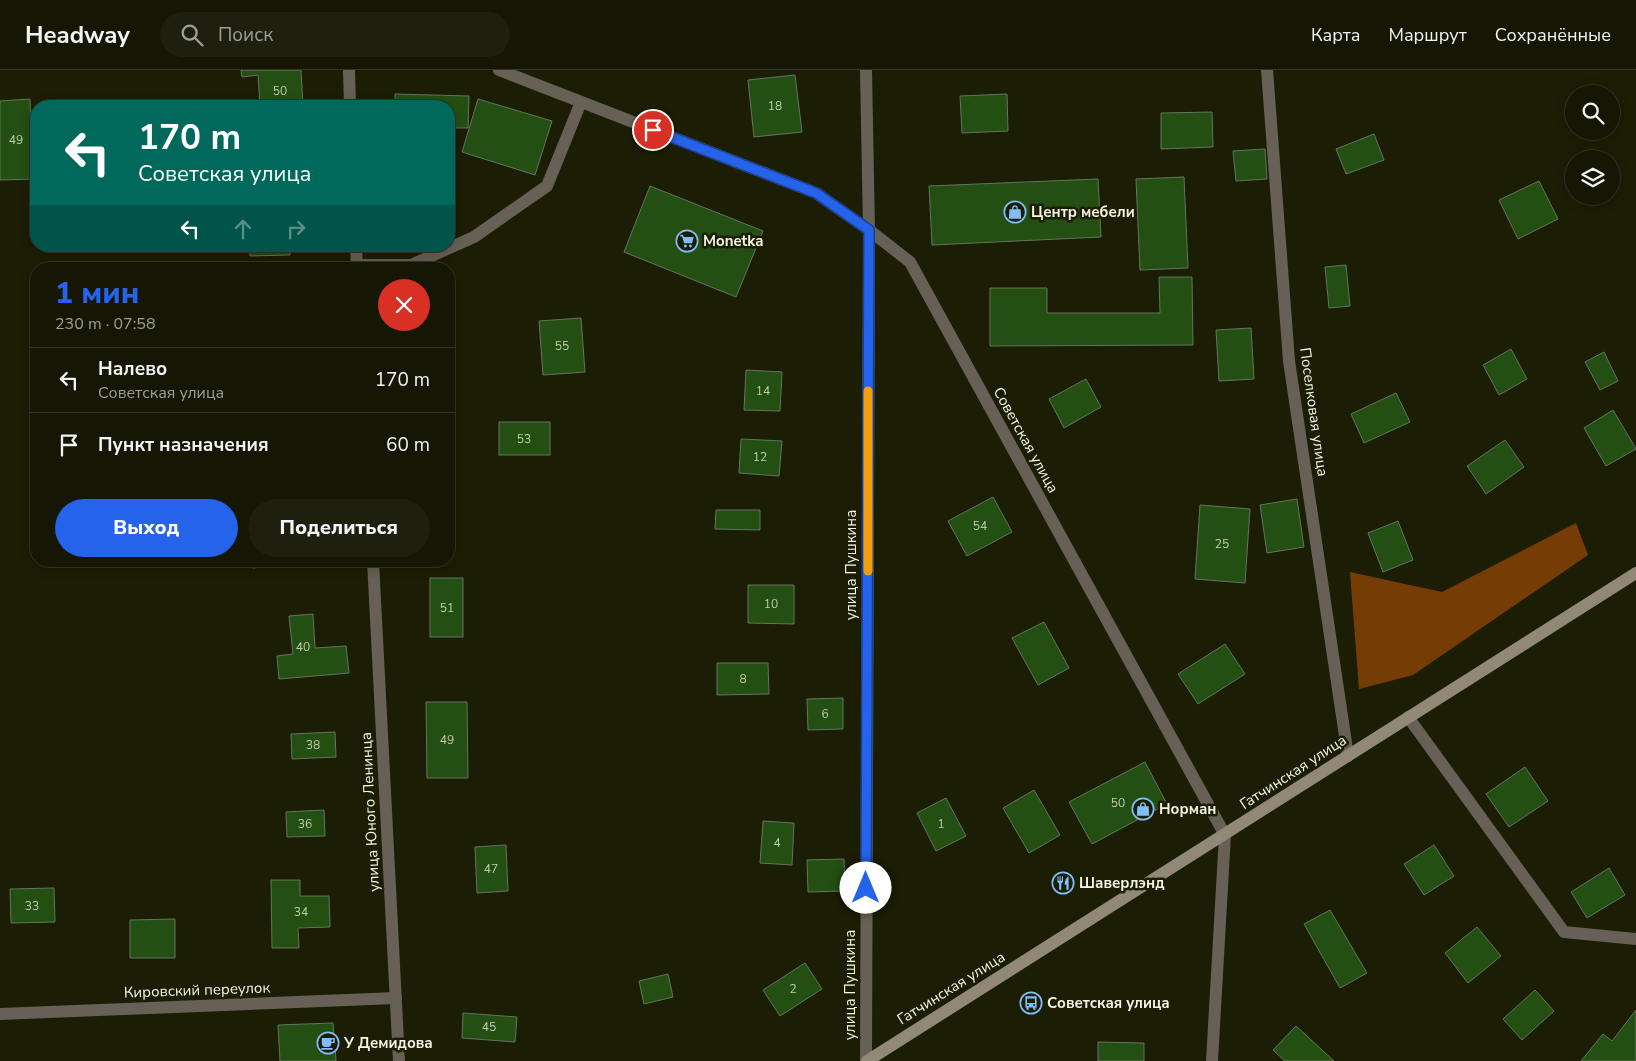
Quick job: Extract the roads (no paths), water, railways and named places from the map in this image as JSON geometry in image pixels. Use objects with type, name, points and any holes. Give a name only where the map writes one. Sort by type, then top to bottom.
[{"type":"main road","name":"Гатчинская улица","points":[[866,1061],[1636,573]]},
{"type":"street","points":[[349,70],[350,100]]},
{"type":"street","name":"Советская улица","points":[[499,70],[816,193],[869,230],[910,262],[1225,835]]},
{"type":"street","name":"улица Пушкина","points":[[866,70],[869,230],[866,1061]]},
{"type":"street","name":"Поселковая улица","points":[[1268,70],[1289,361],[1348,756]]},
{"type":"street","points":[[455,245],[474,237],[547,186],[581,102]]},
{"type":"street","points":[[418,262],[440,252]]},
{"type":"street","name":"улица Юного Ленинца","points":[[372,567],[399,1061]]},
{"type":"street","points":[[1408,717],[1564,932],[1636,939]]},
{"type":"street","points":[[1212,1061],[1225,835]]},
{"type":"street","name":"Кировский переулок","points":[[0,1014],[396,998]]},
{"type":"place","name":"Центр мебели","points":[[1015,212]]},
{"type":"place","name":"Monetka","points":[[687,241]]},
{"type":"place","name":"Норман","points":[[1143,809]]},
{"type":"place","name":"Шаверлэнд","points":[[1063,883]]},
{"type":"place","name":"Советская улица","points":[[1031,1003]]},
{"type":"place","name":"У Демидова","points":[[328,1043]]}]
